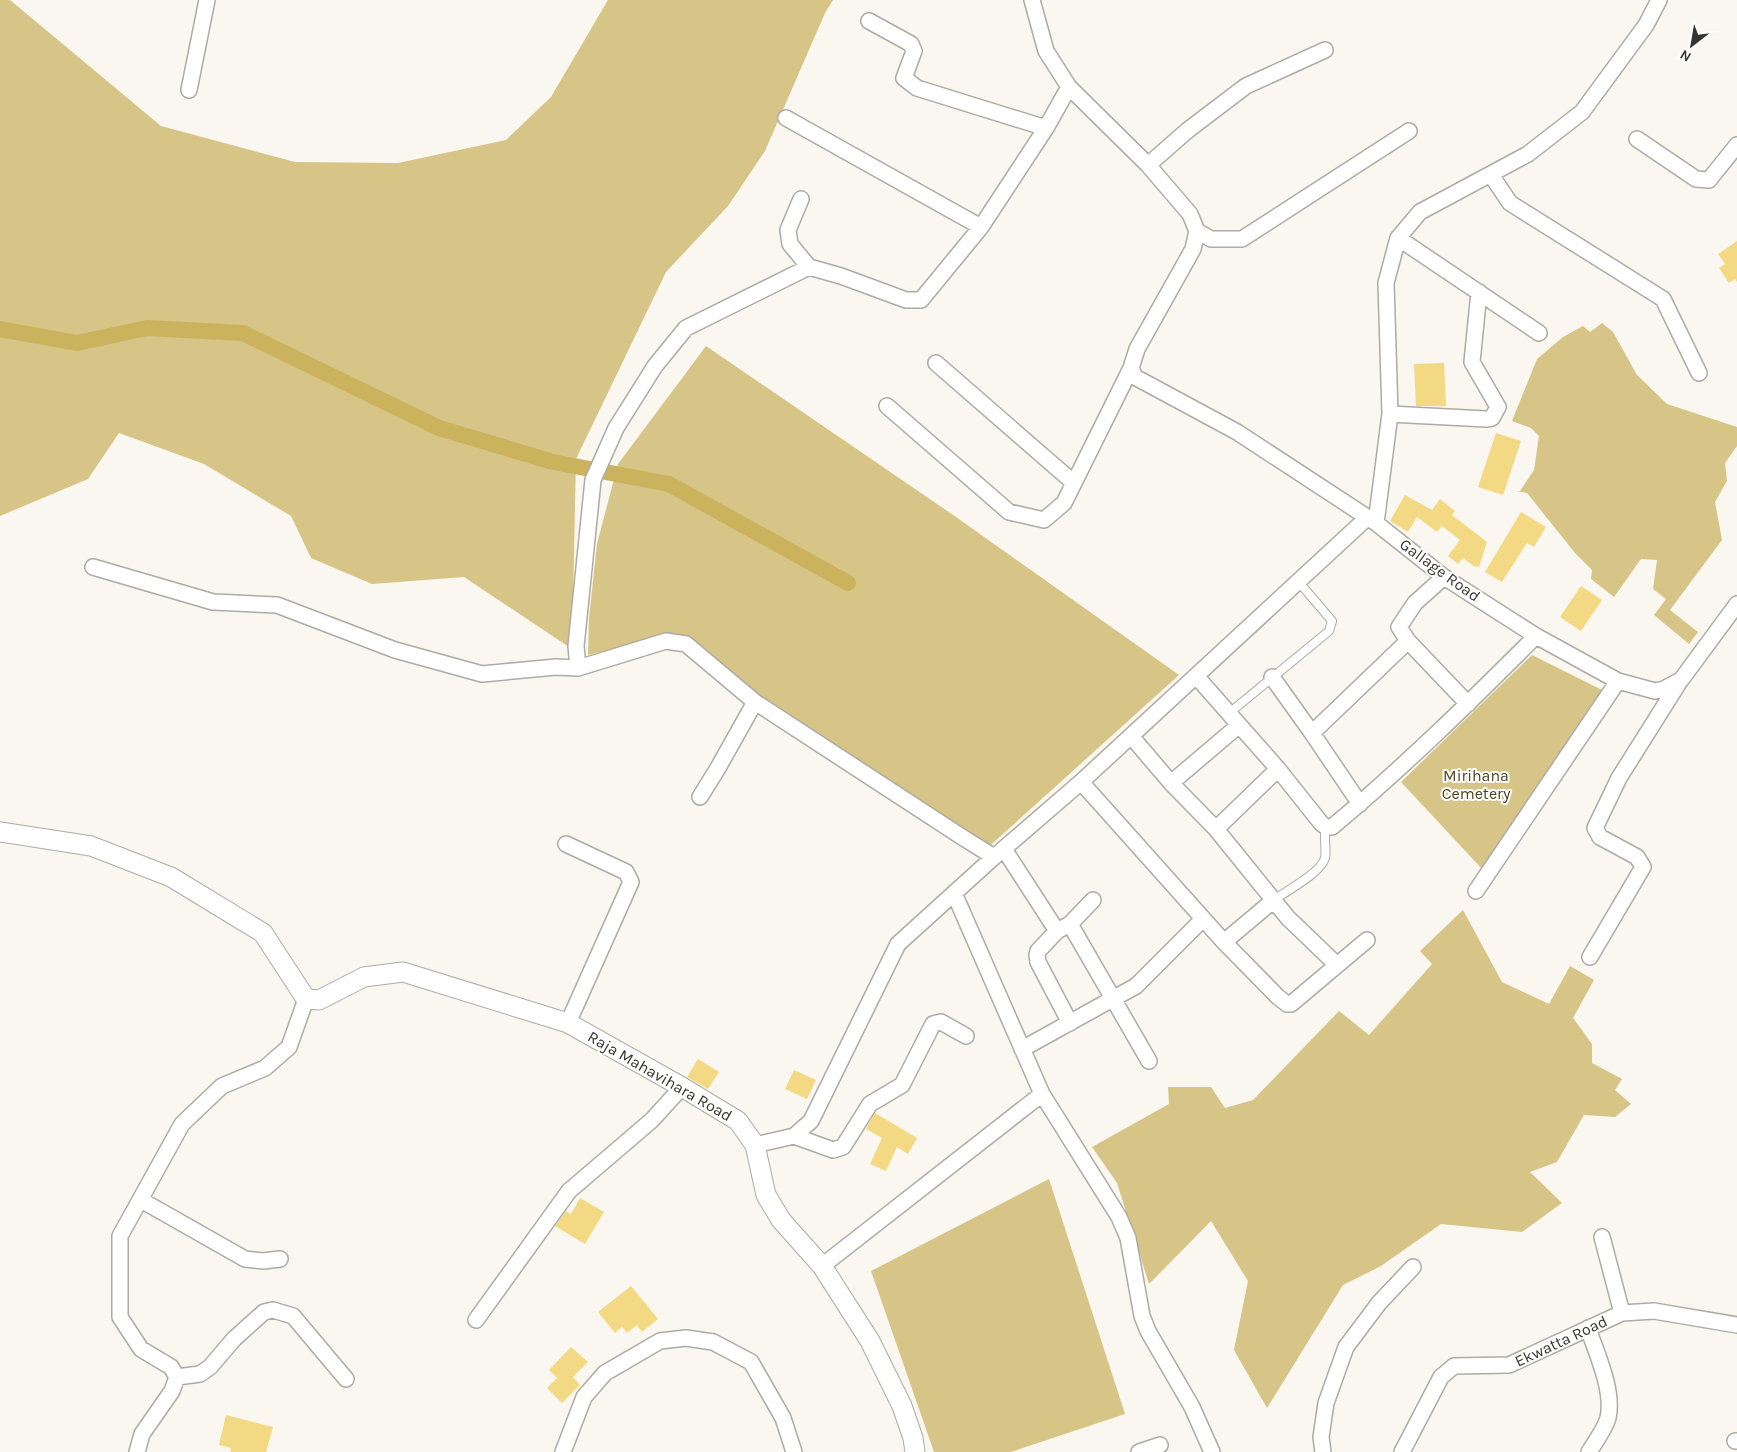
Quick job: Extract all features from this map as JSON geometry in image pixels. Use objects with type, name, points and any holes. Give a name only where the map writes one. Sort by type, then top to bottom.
[{"type":"street","points":[[189,90],[207,0]]},
{"type":"street","points":[[887,406],[1009,512],[1044,520],[1064,503],[1131,368],[1137,349],[1193,248],[1197,231],[1190,214],[1148,165],[1069,87],[1046,51],[1032,0]]},
{"type":"street","points":[[755,1145],[794,1136],[811,1121],[898,944],[1081,782],[1298,581],[1372,520],[1390,414],[1386,283],[1398,238],[1420,212],[1491,176],[1528,154],[1582,112],[1646,25],[1659,0]]},
{"type":"street","points":[[869,22],[911,44],[914,51],[904,78],[917,88],[1046,128]]},
{"type":"street","points":[[1148,165],[1188,130],[1246,86],[1325,50]]},
{"type":"street","points":[[801,199],[788,230],[790,244],[809,267],[841,276],[906,300],[921,300],[981,226],[1046,128],[1069,87]]},
{"type":"street","points":[[786,118],[981,226]]},
{"type":"street","points":[[1197,231],[1212,239],[1242,239],[1409,131]]},
{"type":"street","points":[[1637,139],[1696,179],[1709,180],[1737,144]]},
{"type":"street","points":[[1491,176],[1510,203],[1663,299],[1699,373]]},
{"type":"street","points":[[1398,238],[1539,334]]},
{"type":"street","points":[[578,668],[576,646],[593,480],[616,428],[655,366],[686,328],[809,267]]},
{"type":"street","points":[[1390,414],[1492,418],[1498,407],[1472,362],[1479,292]]},
{"type":"street","points":[[936,363],[1074,483]]},
{"type":"street","name":"Gallage Road","points":[[1131,368],[1136,377],[1237,432],[1372,520],[1444,576],[1536,636],[1618,681],[1654,690],[1664,689],[1681,680]]},
{"type":"street","points":[[93,567],[214,602],[277,605],[395,650],[482,674],[556,667],[578,668],[666,640],[686,644],[755,702],[962,837],[999,853],[1057,932]]},
{"type":"street","points":[[1444,576],[1415,602],[1399,627],[1408,641],[1468,704]]},
{"type":"street","points":[[1590,958],[1643,867],[1638,857],[1600,837],[1595,828],[1619,778],[1681,680],[1737,604]]},
{"type":"street","points":[[1196,676],[1238,726],[1278,769],[1322,823],[1332,827],[1360,804],[1468,704],[1536,636]]},
{"type":"street","points":[[1312,733],[1408,641]]},
{"type":"street","points":[[1272,677],[1360,804]]},
{"type":"street","points":[[1476,891],[1618,681]]},
{"type":"street","points":[[700,797],[755,702]]},
{"type":"street","points":[[1171,783],[1238,726]]},
{"type":"street","points":[[1130,736],[1171,783],[1216,829],[1288,918],[1337,965]]},
{"type":"street","points":[[1216,829],[1278,769]]},
{"type":"street","points":[[1081,782],[1224,942],[1287,1004],[1292,1004],[1367,940]]},
{"type":"street","points":[[0,832],[91,846],[171,877],[263,933],[306,999],[289,1047],[264,1068],[222,1086],[182,1124],[120,1236],[120,1317],[141,1349],[171,1367],[177,1377]]},
{"type":"street","points":[[566,844],[626,872],[630,882],[568,1023]]},
{"type":"street","points":[[954,894],[1042,1094],[1120,1217],[1128,1238],[1142,1316],[1148,1332],[1192,1407],[1212,1452]]},
{"type":"street","points":[[1070,1023],[1038,962],[1037,955],[1038,951],[1057,932],[1070,924],[1093,900]]},
{"type":"street","points":[[1224,942],[1274,900]]},
{"type":"street","points":[[1022,1049],[1136,986],[1203,918]]},
{"type":"street","points":[[1070,924],[1149,1061]]},
{"type":"street","name":"Raja Mahavihara Road","points":[[306,999],[319,1000],[364,977],[403,972],[568,1023],[738,1121],[755,1145],[766,1195],[781,1220],[822,1266],[870,1341],[902,1406],[913,1438],[915,1452]]},
{"type":"street","points":[[794,1136],[833,1150],[843,1147],[870,1104],[902,1085],[933,1024],[941,1022],[966,1036]]},
{"type":"street","points":[[476,1320],[569,1191],[652,1120],[682,1087]]},
{"type":"street","points":[[822,1266],[1042,1094]]},
{"type":"street","points":[[141,1200],[245,1259],[280,1260]]},
{"type":"street","points":[[1602,1237],[1622,1313]]},
{"type":"street","points":[[1323,1452],[1321,1437],[1326,1403],[1346,1347],[1378,1303],[1413,1266]]},
{"type":"street","points":[[177,1377],[200,1374],[210,1367],[234,1339],[264,1312],[273,1310],[293,1316],[346,1379]]},
{"type":"street","name":"Ekwatta Road","points":[[1402,1452],[1441,1377],[1454,1366],[1509,1365],[1622,1313],[1654,1311],[1737,1325]]},
{"type":"street","points":[[1588,1328],[1609,1392],[1610,1404],[1607,1420],[1589,1452]]},
{"type":"street","points":[[564,1452],[584,1397],[605,1373],[660,1342],[686,1338],[713,1342],[751,1362],[783,1418],[794,1452]]},
{"type":"street","points":[[138,1452],[142,1434],[172,1391],[177,1377]]},
{"type":"street","points":[[1139,1452],[1160,1445]]},
{"type":"lane","points":[[1228,714],[1329,631],[1332,621],[1298,581]]},
{"type":"lane","points":[[1274,900],[1320,868],[1325,857],[1324,834],[1326,826]]},
{"type":"green space","points":[[0,0],[10,0],[161,126],[295,162],[398,163],[506,140],[551,97],[608,0],[833,0],[825,13],[765,151],[728,206],[666,272],[576,459],[572,649],[464,577],[372,584],[311,558],[291,516],[204,464],[119,433],[88,479],[0,516]]},
{"type":"green space","points":[[1602,323],[1613,332],[1637,375],[1667,404],[1737,427],[1737,446],[1725,463],[1727,481],[1715,502],[1722,540],[1670,610],[1698,632],[1689,644],[1654,615],[1666,599],[1653,589],[1657,560],[1641,559],[1614,597],[1591,579],[1592,570],[1575,553],[1527,493],[1516,491],[1520,491],[1534,470],[1539,436],[1531,428],[1512,421],[1537,359],[1563,337],[1583,326],[1590,332]]},
{"type":"green space","points":[[706,346],[956,517],[1179,675],[983,852],[665,635],[588,655],[589,618],[597,544],[618,464]]},
{"type":"green space","name":"Mirihana Cemetery","points":[[1532,655],[1602,690],[1482,869],[1401,782]]},
{"type":"green space","points":[[1463,910],[1502,982],[1549,1004],[1570,966],[1594,980],[1573,1018],[1592,1044],[1592,1063],[1622,1079],[1615,1090],[1631,1104],[1615,1117],[1584,1115],[1557,1162],[1530,1172],[1562,1203],[1522,1232],[1441,1224],[1381,1266],[1343,1285],[1267,1408],[1234,1350],[1248,1281],[1211,1221],[1149,1284],[1117,1183],[1092,1147],[1169,1104],[1168,1087],[1211,1087],[1225,1108],[1253,1100],[1339,1011],[1369,1035],[1432,964],[1420,951]]},
{"type":"green space","points":[[1049,1179],[1125,1414],[1011,1452],[934,1452],[871,1271]]},
{"type":"building","points":[[1737,241],[1737,282],[1735,279],[1729,283],[1719,268],[1725,264],[1718,254]]},
{"type":"building","points":[[1444,363],[1446,406],[1416,406],[1414,364]]},
{"type":"building","points":[[1496,433],[1521,441],[1503,495],[1478,487]]},
{"type":"building","points":[[1405,495],[1432,510],[1440,499],[1455,511],[1452,515],[1487,542],[1479,567],[1475,567],[1463,558],[1458,564],[1448,556],[1460,540],[1442,526],[1437,532],[1417,517],[1408,532],[1390,521]]},
{"type":"building","points":[[1521,512],[1546,527],[1534,547],[1527,543],[1502,582],[1485,572]]},
{"type":"building","points":[[1581,586],[1602,600],[1581,631],[1560,617]]},
{"type":"building","points":[[698,1059],[719,1072],[708,1089],[687,1077]]},
{"type":"building","points":[[794,1070],[816,1080],[807,1099],[785,1089]]},
{"type":"building","points":[[875,1113],[917,1138],[908,1154],[897,1147],[886,1171],[870,1164],[882,1138],[866,1129]]},
{"type":"building","points":[[580,1198],[604,1212],[585,1244],[555,1226],[566,1211],[571,1214]]},
{"type":"building","points":[[631,1286],[658,1319],[642,1332],[637,1325],[627,1333],[622,1327],[615,1333],[598,1312]]},
{"type":"building","points":[[571,1347],[588,1362],[573,1377],[580,1385],[562,1403],[547,1388],[557,1378],[549,1370]]},
{"type":"building","points":[[226,1415],[273,1427],[266,1452],[230,1452],[231,1448],[219,1445]]},
{"type":"waterway","points":[[0,329],[77,343],[147,328],[243,333],[439,428],[553,462],[669,484],[848,583]]}]
